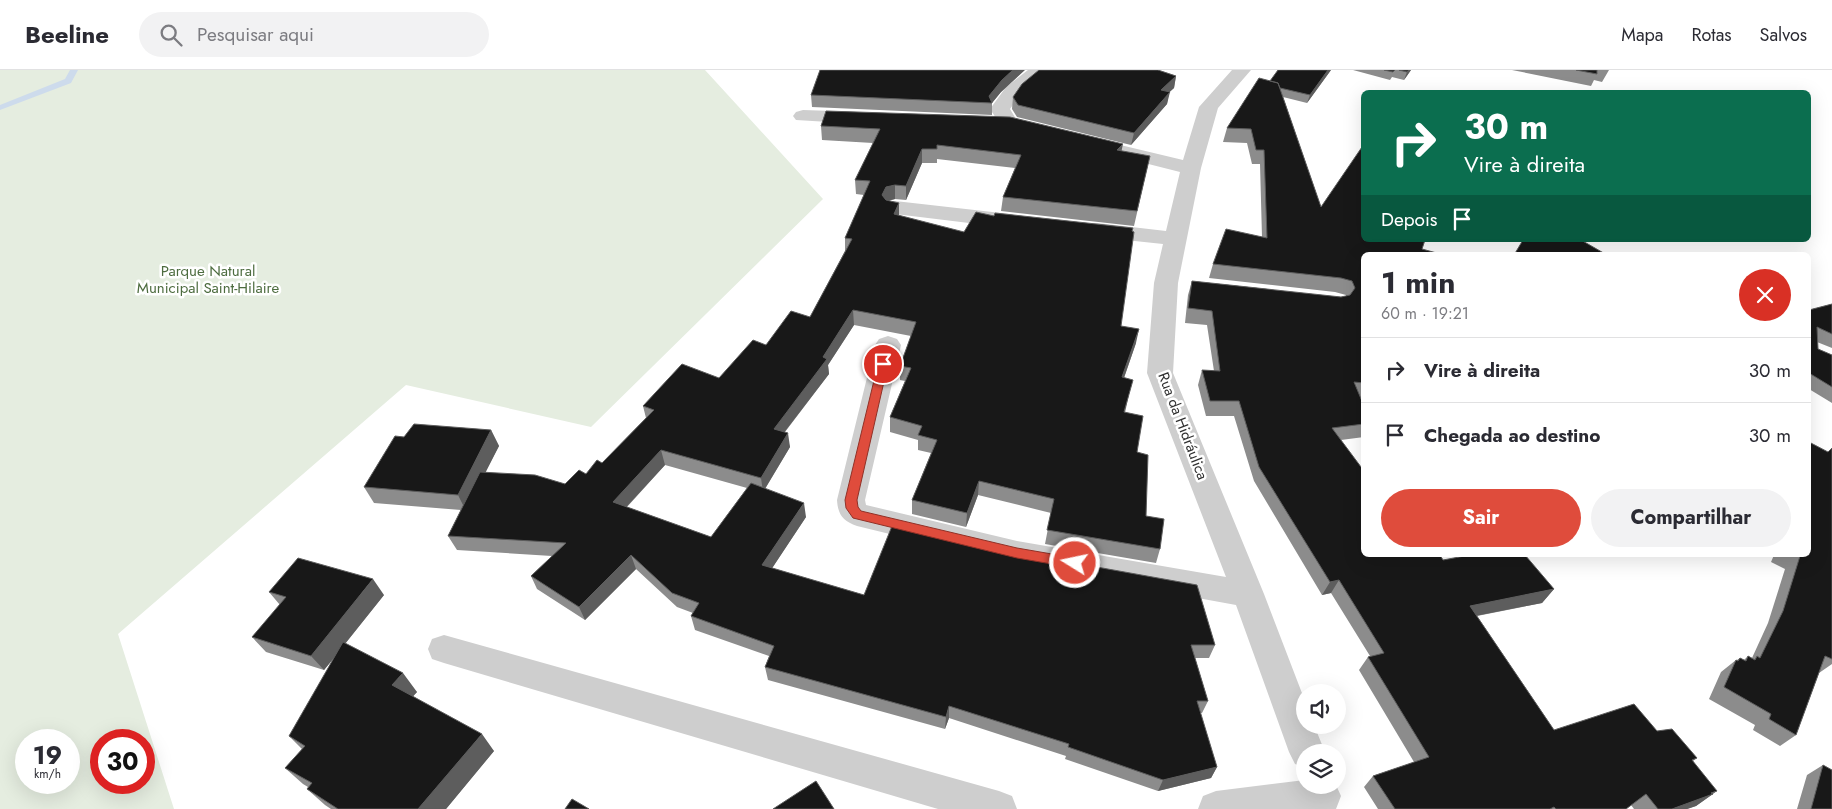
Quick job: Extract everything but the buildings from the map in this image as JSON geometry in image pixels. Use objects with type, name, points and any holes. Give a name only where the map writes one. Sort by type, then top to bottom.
[{"type":"street","points":[[1039,70],[1013,91],[1000,109],[999,123],[1058,136]]},
{"type":"street","name":"Rua da Hidráulica","points":[[1242,70],[1210,107],[1190,168],[1177,239],[1169,262],[1176,284],[1160,373],[1248,594],[1304,744]]},
{"type":"street","points":[[803,116],[882,119]]},
{"type":"street","points":[[1096,145],[1190,168]]},
{"type":"street","points":[[894,208],[1031,223]]},
{"type":"street","points":[[1080,228],[1177,239]]},
{"type":"street","points":[[888,345],[851,500],[852,508],[857,514],[1017,553],[1248,594]]},
{"type":"street","points":[[444,649],[999,809]]},
{"type":"street","points":[[1216,809],[1323,797]]},
{"type":"green space","name":"Parque Natural Municipal Saint-Hilaire","points":[[0,70],[705,70],[823,199],[591,427],[406,385],[118,634],[148,729],[90,729],[90,794],[155,794],[155,750],[174,809],[0,809]]},
{"type":"waterway","points":[[0,108],[68,81],[74,70]]},
{"type":"route","points":[[883,364],[851,500],[852,508],[857,514],[1017,553],[1075,563]]}]
